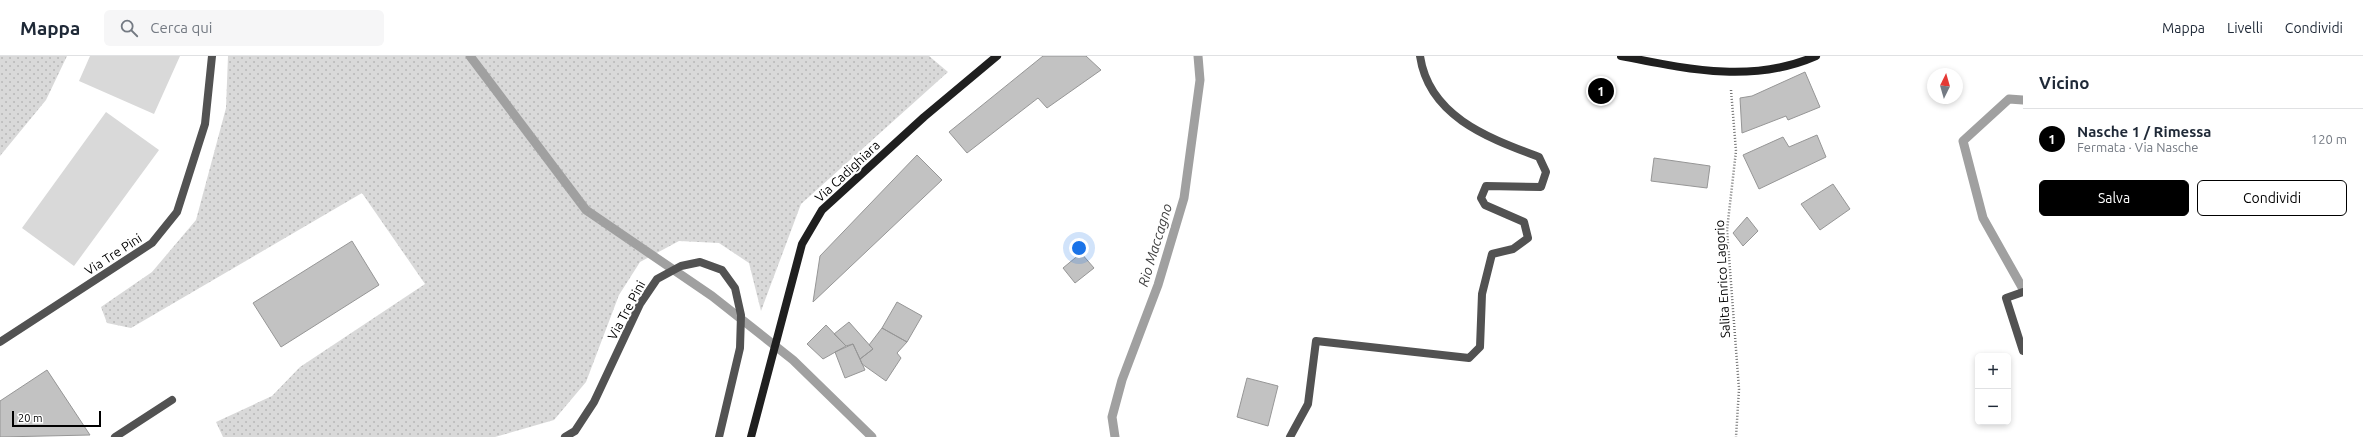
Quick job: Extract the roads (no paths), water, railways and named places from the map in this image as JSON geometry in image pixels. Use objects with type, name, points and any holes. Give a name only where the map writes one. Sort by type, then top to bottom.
[{"type":"street","name":"Via Tre Pini","points":[[0,342],[152,243],[176,212],[205,124],[212,56]]},
{"type":"street","name":"Via Cadighiara","points":[[751,437],[802,244],[822,210],[924,117],[996,56]]},
{"type":"street","points":[[1290,437],[1308,404],[1316,341],[1469,358],[1480,347],[1482,294],[1492,254],[1513,249],[1528,238],[1524,222],[1485,205],[1481,198],[1486,186],[1541,187],[1546,172],[1539,157],[1462,123],[1436,98],[1422,66],[1420,56]]},
{"type":"street","points":[[1621,56],[1728,72],[1755,73],[1782,68],[1816,56]]},
{"type":"street","name":"Via Tre Pini","points":[[565,437],[575,431],[594,402],[640,304],[656,279],[681,266],[700,262],[722,270],[735,288],[741,315],[740,348],[719,437]]},
{"type":"street","points":[[2023,292],[2006,298],[2023,351]]},
{"type":"street","points":[[115,437],[172,400]]},
{"type":"waterway","points":[[470,56],[586,210],[712,296],[793,360],[872,437]]},
{"type":"waterway","name":"Rio Maccagno","points":[[1115,437],[1112,417],[1122,380],[1158,285],[1184,198],[1200,80],[1198,56]]},
{"type":"waterway","points":[[2023,100],[2009,99],[1963,141],[1983,218],[2023,289]]},
{"type":"place","name":"Nasche 1 / Rimessa","points":[[1601,91]]}]
